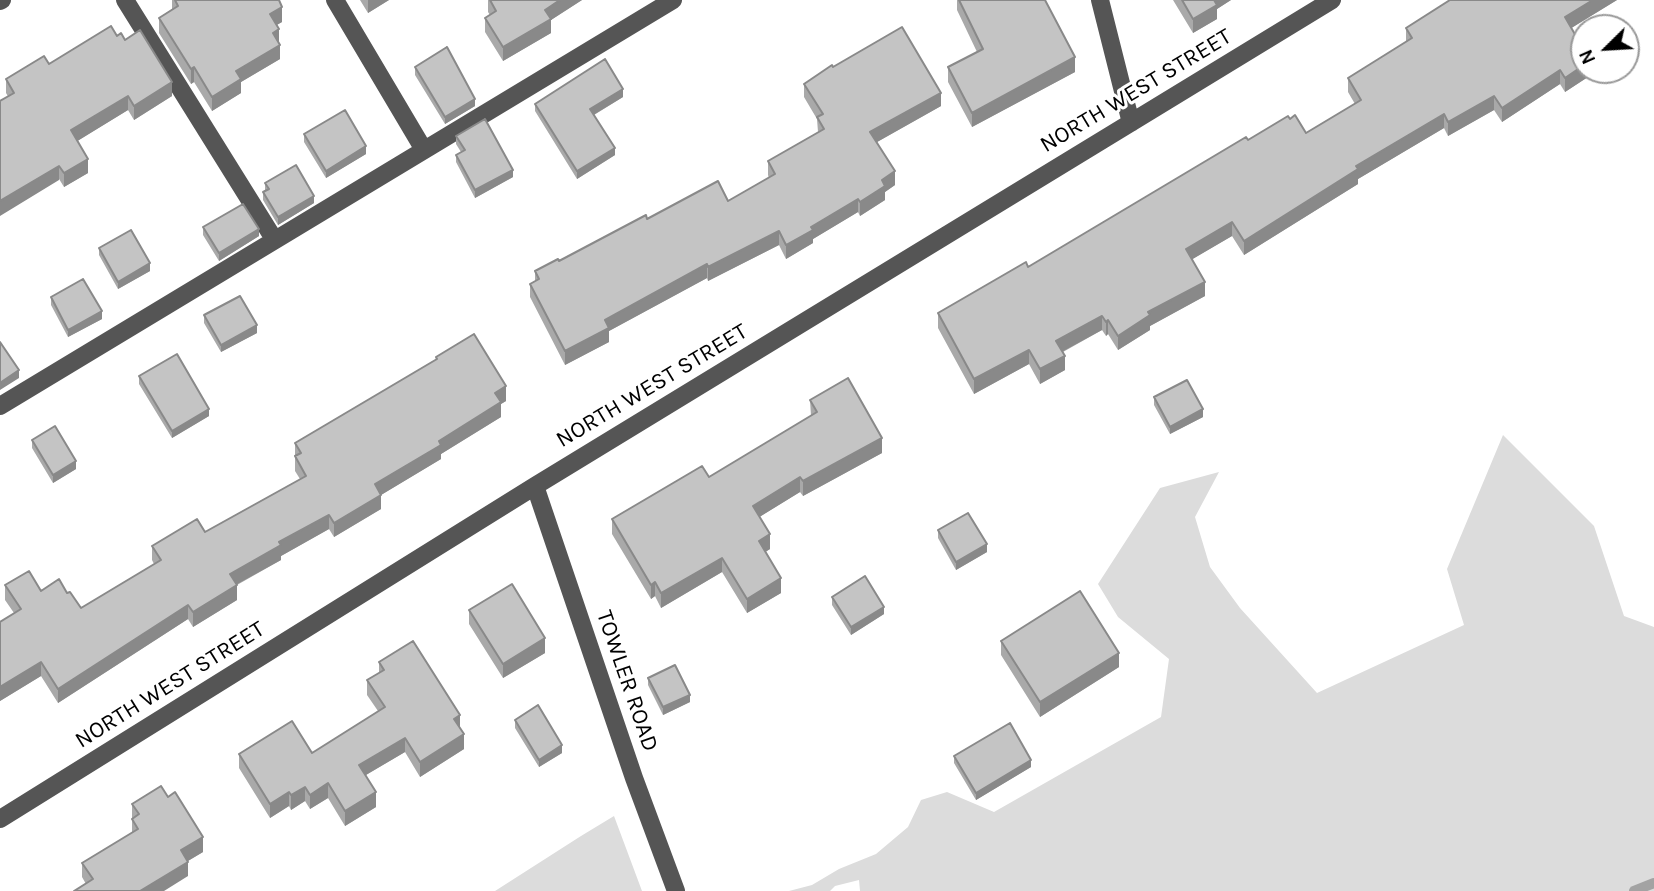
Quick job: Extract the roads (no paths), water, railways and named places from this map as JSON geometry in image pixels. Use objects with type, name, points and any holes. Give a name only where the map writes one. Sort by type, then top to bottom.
[{"type":"street","points":[[125,0],[274,239]]},
{"type":"street","points":[[335,0],[424,150]]},
{"type":"street","points":[[0,406],[673,0]]},
{"type":"street","points":[[1100,0],[1131,123]]},
{"type":"street","name":"NORTH WEST STREET","points":[[0,819],[535,486],[1332,0]]},
{"type":"street","name":"TOWLER ROAD","points":[[535,486],[634,778],[676,891]]},
{"type":"waterway","points":[[1634,891],[1654,883]]}]
